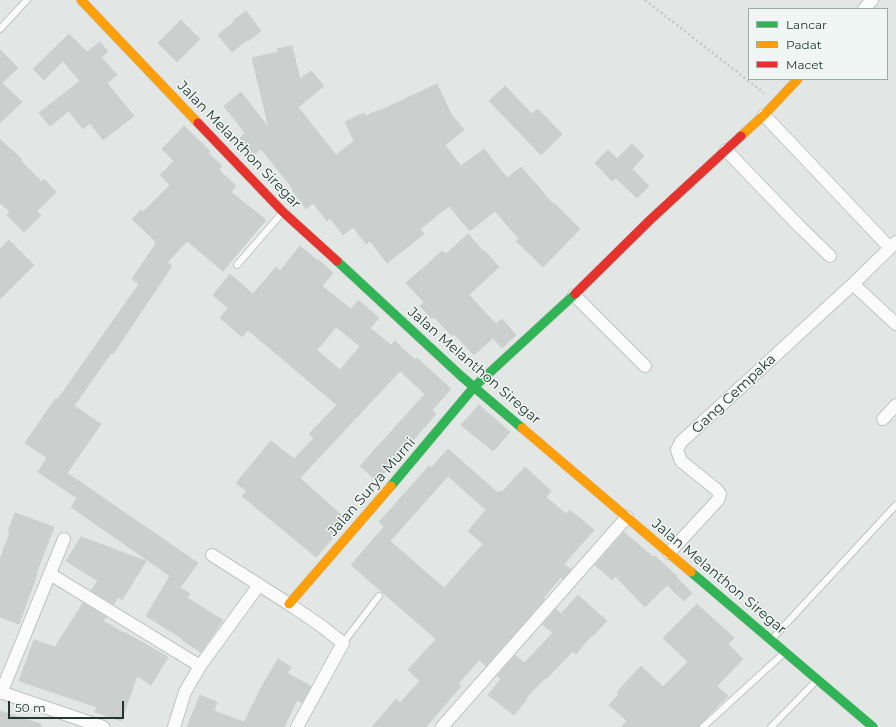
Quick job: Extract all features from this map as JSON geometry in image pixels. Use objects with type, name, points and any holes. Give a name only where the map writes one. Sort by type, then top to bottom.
[{"type":"main road","name":"Jalan Melanthon Siregar","points":[[81,0],[283,212],[474,387],[873,727]]},
{"type":"main road","name":"Jalan Surya Murni","points":[[289,604],[405,470],[474,387],[574,295],[650,220],[764,115],[797,80]]},
{"type":"street","points":[[865,8],[872,0]]},
{"type":"street","points":[[764,115],[893,245]]},
{"type":"street","points":[[726,150],[830,256]]},
{"type":"street","name":"Gang Cempaka","points":[[668,553],[718,500],[720,494],[681,461],[677,450],[681,442],[853,284],[893,245]]},
{"type":"street","points":[[853,284],[896,324]]},
{"type":"street","points":[[574,295],[645,366]]},
{"type":"street","points":[[883,419],[896,405]]},
{"type":"street","points":[[442,727],[627,517]]},
{"type":"street","points":[[64,539],[1,692],[103,727]]},
{"type":"street","points":[[212,555],[289,604],[343,643],[297,727]]},
{"type":"street","points":[[50,574],[200,666]]},
{"type":"street","points":[[174,727],[185,692],[200,666],[259,585]]},
{"type":"lane","points":[[0,29],[27,0]]},
{"type":"lane","points":[[237,265],[283,212]]},
{"type":"lane","points":[[771,640],[896,505]]},
{"type":"lane","points":[[343,643],[379,596]]},
{"type":"lane","points":[[703,727],[785,652]]},
{"type":"lane","points":[[771,727],[817,680]]},
{"type":"path","points":[[645,0],[776,102]]},
{"type":"building","points":[[246,11],[261,31],[232,52],[218,35]]},
{"type":"building","points":[[181,20],[200,39],[177,62],[158,43]]},
{"type":"building","points":[[69,34],[87,52],[100,42],[108,52],[101,57],[117,75],[107,83],[134,116],[103,140],[90,123],[83,129],[69,111],[50,126],[39,113],[80,81],[63,61],[44,80],[33,69]]},
{"type":"building","points":[[292,46],[300,79],[311,71],[324,86],[298,107],[336,155],[354,141],[345,122],[364,113],[366,116],[379,111],[437,84],[451,114],[464,130],[445,145],[461,166],[484,149],[507,178],[521,167],[553,204],[554,203],[580,229],[543,267],[516,241],[519,239],[495,211],[470,231],[449,206],[420,229],[424,234],[387,263],[370,241],[366,244],[353,227],[343,235],[330,218],[327,221],[313,203],[306,209],[292,190],[293,189],[261,149],[253,155],[240,138],[245,133],[224,106],[241,92],[269,128],[252,58],[278,52],[277,49]]},
{"type":"building","points":[[0,50],[18,68],[2,83],[22,102],[0,123]]},
{"type":"building","points":[[505,86],[532,114],[538,109],[562,134],[541,155],[489,101]]},
{"type":"building","points":[[184,126],[210,151],[208,153],[222,166],[219,170],[236,186],[231,192],[266,220],[223,271],[187,241],[167,263],[172,266],[113,354],[111,353],[74,406],[101,424],[67,473],[198,563],[180,588],[190,594],[187,598],[223,620],[201,652],[146,616],[170,576],[71,507],[77,498],[38,472],[47,458],[25,443],[139,284],[132,279],[156,242],[132,219],[141,210],[143,212],[170,185],[160,175],[174,161],[162,149]]},
{"type":"building","points":[[0,139],[42,182],[44,179],[56,192],[37,211],[41,215],[24,232],[7,215],[10,212],[0,203]]},
{"type":"building","points":[[632,144],[644,156],[632,169],[649,186],[637,198],[616,178],[612,181],[595,163],[608,150],[617,159]]},
{"type":"building","points":[[468,234],[499,267],[469,295],[496,324],[502,319],[516,335],[502,348],[493,338],[474,355],[454,334],[452,336],[434,317],[432,319],[420,306],[424,302],[406,283],[442,251],[446,254]]},
{"type":"building","points":[[9,240],[34,265],[0,299],[0,249]]},
{"type":"building","points":[[300,246],[333,273],[322,286],[351,309],[358,300],[379,318],[370,328],[391,345],[395,341],[415,360],[417,358],[451,389],[432,410],[436,414],[377,481],[360,466],[425,394],[400,371],[300,478],[348,521],[316,557],[242,496],[247,491],[236,483],[271,441],[294,459],[314,438],[309,434],[337,405],[248,330],[242,337],[220,318],[228,308],[213,295],[230,274],[253,294],[276,267],[280,271]],"holes":[[[336,327],[360,346],[340,370],[317,350]]]},
{"type":"building","points":[[479,405],[510,432],[493,451],[461,425]]},
{"type":"building","points":[[448,449],[498,493],[500,491],[502,492],[525,467],[551,491],[546,497],[566,514],[570,510],[594,530],[564,564],[571,570],[563,579],[561,577],[543,598],[545,599],[486,666],[479,660],[458,684],[461,686],[426,727],[372,727],[396,699],[400,703],[420,681],[408,670],[436,639],[351,565],[384,527],[379,522],[429,466],[431,468]],"holes":[[[448,476],[486,510],[468,531],[483,544],[444,588],[390,541]]]},
{"type":"building","points":[[15,513],[54,527],[19,624],[0,617],[0,559]]},
{"type":"building","points":[[624,532],[653,557],[655,556],[677,576],[676,577],[692,593],[684,601],[667,585],[645,607],[615,576],[612,580],[595,565]]},
{"type":"building","points":[[81,537],[146,561],[122,600],[118,597],[114,604],[91,591],[98,581],[66,561]]},
{"type":"building","points":[[578,595],[607,621],[593,636],[592,635],[576,654],[573,651],[546,679],[545,678],[526,698],[527,699],[514,715],[488,695],[501,679],[497,676],[515,655],[524,663],[553,633],[542,624],[556,609],[561,614]]},
{"type":"building","points":[[83,603],[106,617],[103,621],[168,657],[151,685],[137,676],[121,721],[95,712],[97,707],[19,681],[34,640],[55,647]]},
{"type":"building","points":[[697,604],[734,638],[728,644],[743,659],[717,686],[728,696],[700,724],[699,727],[621,727],[627,721],[609,705],[619,694],[617,692],[641,666],[663,687],[688,662],[663,638]]},
{"type":"building","points":[[278,659],[291,667],[287,673],[311,686],[302,703],[297,700],[284,727],[187,727],[200,695],[217,702],[214,711],[244,722],[262,686]]},
{"type":"building","points":[[0,711],[41,724],[41,727],[0,727]]},
{"type":"traffic: fast","points":[[337,261],[461,376],[522,428]]},
{"type":"traffic: fast","points":[[391,486],[474,387],[575,294]]},
{"type":"traffic: fast","points":[[691,572],[873,727]]},
{"type":"traffic: slow","points":[[81,0],[198,123]]},
{"type":"traffic: slow","points":[[741,136],[764,115],[797,80]]},
{"type":"traffic: slow","points":[[522,428],[691,572]]},
{"type":"traffic: slow","points":[[289,604],[391,486]]},
{"type":"traffic: jam","points":[[198,123],[283,212],[337,261]]},
{"type":"traffic: jam","points":[[575,294],[650,220],[741,136]]}]
